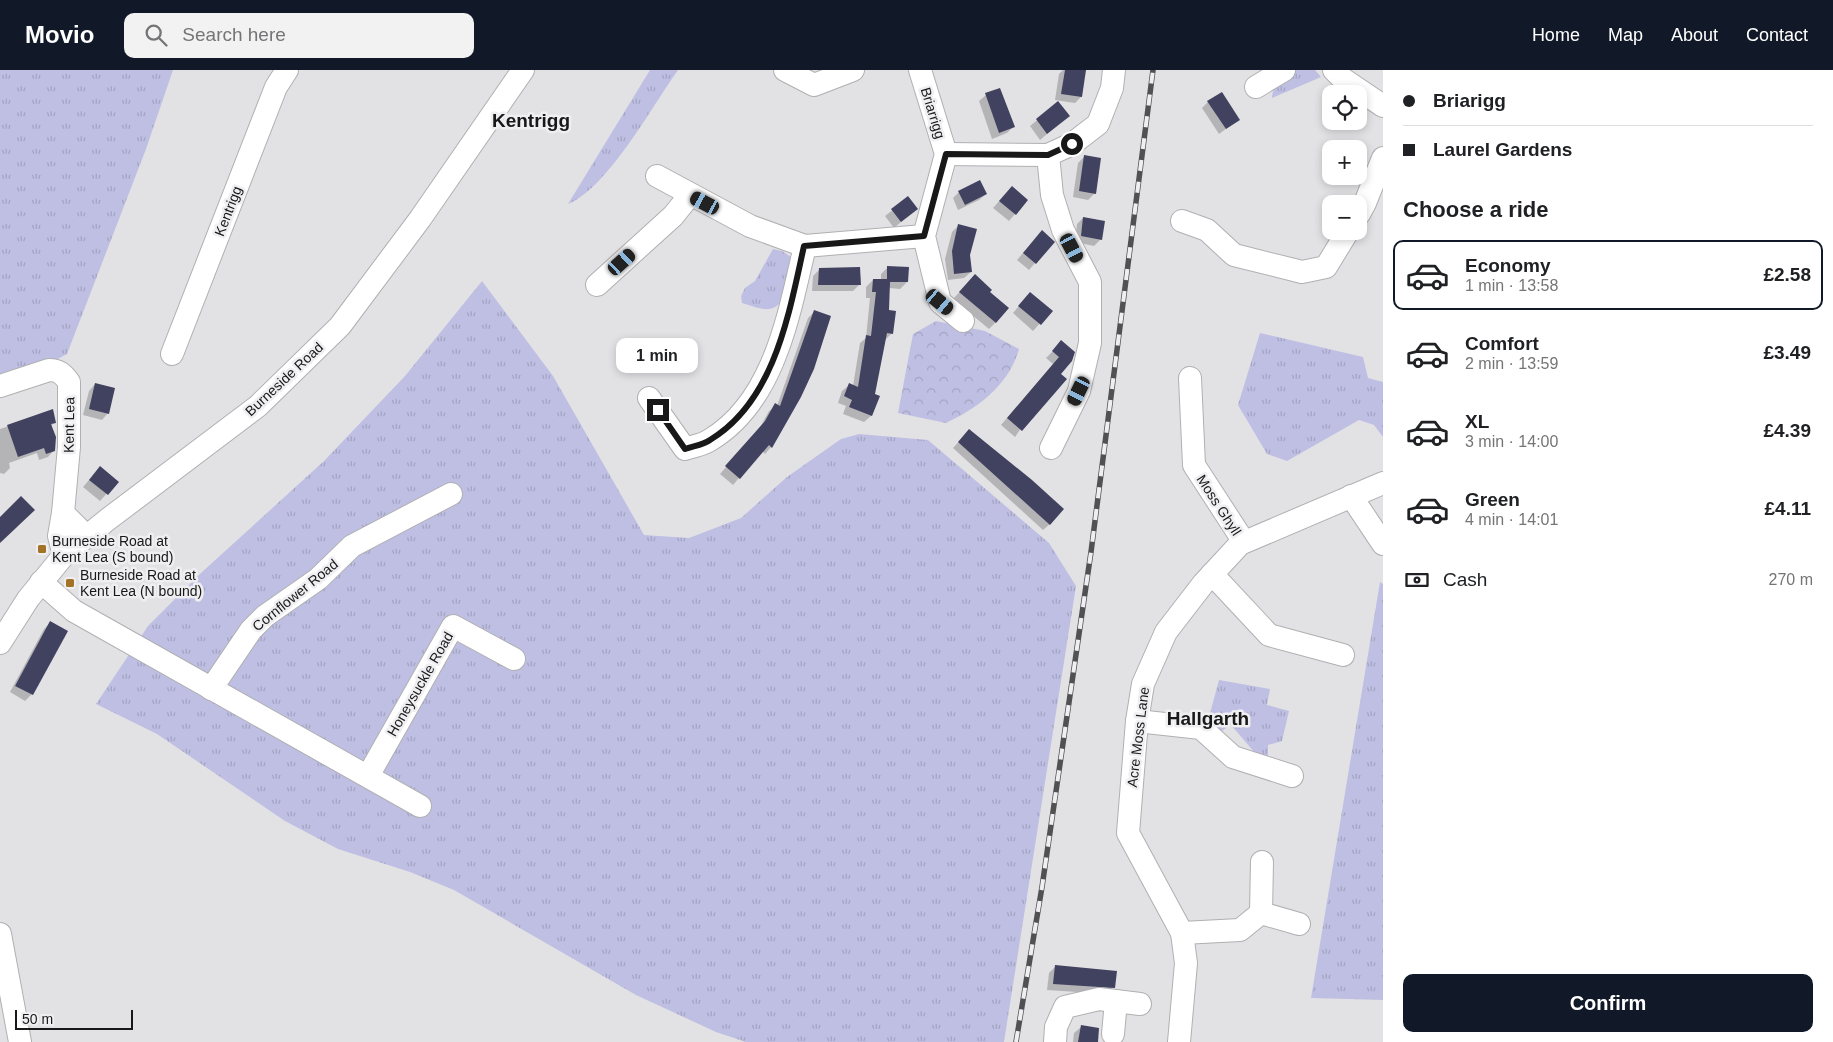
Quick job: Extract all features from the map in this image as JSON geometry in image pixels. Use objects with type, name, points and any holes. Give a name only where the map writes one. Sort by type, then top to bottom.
[{"type":"street","name":"Kentrigg","points":[[172,354],[276,86],[287,70]]},
{"type":"street","name":"Burneside Road","points":[[0,643],[41,582],[64,555],[86,536],[258,406],[340,326],[420,219],[523,70]]},
{"type":"street","points":[[785,70],[814,85],[854,70]]},
{"type":"street","name":"Briarrigg","points":[[920,70],[946,154],[924,236],[940,302],[963,321]]},
{"type":"street","points":[[946,154],[1048,155],[1072,144],[1098,124],[1112,88],[1114,70]]},
{"type":"street","points":[[1256,87],[1284,70]]},
{"type":"street","points":[[1334,70],[1343,79],[1383,106]]},
{"type":"street","points":[[1048,155],[1052,195],[1063,230],[1090,282],[1090,343],[1079,391],[1051,448]]},
{"type":"street","points":[[1369,208],[1383,158]]},
{"type":"street","points":[[657,176],[750,226],[804,246],[924,236]]},
{"type":"street","points":[[597,285],[673,216],[690,195]]},
{"type":"street","points":[[1182,221],[1207,230],[1234,255],[1302,272],[1326,267],[1342,240]]},
{"type":"street","points":[[648,398],[685,449],[709,441],[732,423],[758,390],[785,328],[804,246]]},
{"type":"street","name":"Kent Lea","points":[[0,386],[49,370],[56,370],[69,382],[70,447],[63,513],[58,536],[64,555]]},
{"type":"street","name":"Moss Ghyll","points":[[1190,378],[1194,465],[1244,542]]},
{"type":"street","name":"Acre Moss Lane","points":[[1179,1042],[1186,963],[1182,934],[1128,833],[1137,721],[1143,684],[1166,632],[1212,574],[1244,542],[1383,483]]},
{"type":"street","name":"Cornflower Road","points":[[212,689],[251,630],[265,616],[318,580],[360,541],[452,494]]},
{"type":"street","points":[[1351,496],[1383,544]]},
{"type":"street","points":[[63,513],[86,536]]},
{"type":"street","points":[[1212,574],[1269,635],[1344,655]]},
{"type":"street","points":[[41,582],[74,611],[420,806]]},
{"type":"street","name":"Honeysuckle Road","points":[[368,776],[453,626],[514,659]]},
{"type":"street","points":[[1137,721],[1201,728],[1233,757],[1292,776]]},
{"type":"street","points":[[1182,934],[1240,930],[1261,913],[1262,862]]},
{"type":"street","points":[[1261,913],[1299,924]]},
{"type":"street","points":[[0,934],[20,1042]]},
{"type":"street","points":[[1055,1042],[1056,1027],[1065,1007],[1099,999],[1140,1004]]},
{"type":"street","points":[[1113,1034],[1116,1001]]},
{"type":"green space","points":[[0,70],[173,70],[146,149],[67,354],[54,361],[0,381]]},
{"type":"green space","points":[[650,70],[678,70],[613,164],[598,182],[583,195],[568,204]]},
{"type":"green space","points":[[1295,70],[1315,70],[1321,77],[1272,98],[1277,84]]},
{"type":"green space","points":[[773,249],[782,251],[791,257],[787,288],[781,302],[776,307],[769,309],[742,303],[741,296],[745,288],[755,281]]},
{"type":"green space","points":[[482,281],[553,376],[644,535],[689,538],[741,518],[787,477],[841,439],[859,434],[928,440],[1049,543],[1076,586],[1004,1042],[746,1042],[716,1032],[636,995],[454,890],[410,872],[338,849],[285,821],[157,734],[96,704],[148,626],[201,573],[324,461],[405,376]]},
{"type":"green space","points":[[936,321],[985,331],[1019,349],[1008,374],[991,394],[969,410],[946,423],[898,413],[913,334]]},
{"type":"green space","points":[[1260,333],[1363,357],[1368,378],[1383,382],[1383,437],[1374,425],[1359,420],[1287,461],[1267,454],[1238,405]]},
{"type":"green space","points":[[1380,582],[1383,584],[1383,1000],[1311,998]]},
{"type":"green space","points":[[1219,680],[1270,689],[1267,705],[1289,711],[1282,741],[1268,745],[1268,760],[1255,753],[1231,725],[1217,734],[1206,728]]},
{"type":"building","points":[[1065,70],[1086,70],[1082,97],[1061,94]]},
{"type":"building","points":[[1000,88],[1015,127],[999,133],[985,93]]},
{"type":"building","points":[[1222,92],[1240,120],[1226,129],[1207,101]]},
{"type":"building","points":[[1058,101],[1070,116],[1047,134],[1036,119]]},
{"type":"building","points":[[1084,155],[1101,158],[1096,194],[1079,191]]},
{"type":"building","points":[[980,180],[987,194],[965,205],[958,191]]},
{"type":"building","points":[[1012,186],[1028,200],[1016,215],[999,201]]},
{"type":"building","points":[[908,196],[918,209],[901,222],[891,209]]},
{"type":"building","points":[[1083,217],[1105,221],[1102,240],[1081,236]]},
{"type":"building","points":[[958,224],[977,229],[970,255],[972,272],[954,274],[952,251]]},
{"type":"building","points":[[1042,230],[1055,242],[1036,264],[1023,253]]},
{"type":"building","points":[[887,266],[909,267],[908,282],[890,282],[889,310],[896,311],[893,334],[887,333],[875,394],[880,396],[872,416],[849,407],[852,400],[844,396],[849,383],[858,387],[866,335],[871,336],[876,292],[872,292],[873,279],[887,279]]},
{"type":"building","points":[[860,267],[861,285],[818,285],[819,268]]},
{"type":"building","points":[[975,274],[992,290],[990,292],[1009,308],[996,323],[959,292]]},
{"type":"building","points":[[1030,292],[1053,311],[1041,325],[1018,306]]},
{"type":"building","points":[[814,310],[831,316],[814,369],[801,397],[772,448],[769,445],[740,479],[725,466],[765,421],[775,403],[780,406]]},
{"type":"building","points":[[1061,340],[1075,352],[1072,361],[1061,374],[1067,379],[1022,431],[1007,418],[1059,357],[1052,351]]},
{"type":"building","points":[[95,383],[115,388],[109,414],[89,409]]},
{"type":"building","points":[[53,409],[56,423],[51,424],[56,437],[55,451],[46,454],[44,448],[18,457],[7,425]]},
{"type":"building","points":[[969,429],[1032,480],[1064,509],[1050,525],[958,442]]},
{"type":"building","points":[[100,466],[119,482],[108,495],[89,480]]},
{"type":"building","points":[[21,496],[35,510],[0,543],[0,517]]},
{"type":"building","points":[[50,621],[68,631],[33,695],[15,686]]},
{"type":"building","points":[[1055,965],[1117,971],[1115,988],[1053,984]]},
{"type":"building","points":[[1081,1025],[1099,1028],[1098,1042],[1078,1042]]},
{"type":"railway","points":[[1016,1042],[1042,887],[1091,552],[1153,70]]},
{"type":"place","name":"Burneside Road at Kent Lea (S bound)","points":[[42,549]]},
{"type":"place","name":"Burneside Road at Kent Lea (N bound)","points":[[70,583]]},
{"type":"district","name":"Kentrigg","points":[[531,120]]},
{"type":"district","name":"Hallgarth","points":[[1208,718]]},
{"type":"route","points":[[658,410],[685,449],[709,441],[732,423],[758,390],[785,328],[804,246],[924,236],[946,154],[1048,155],[1072,144]]}]
